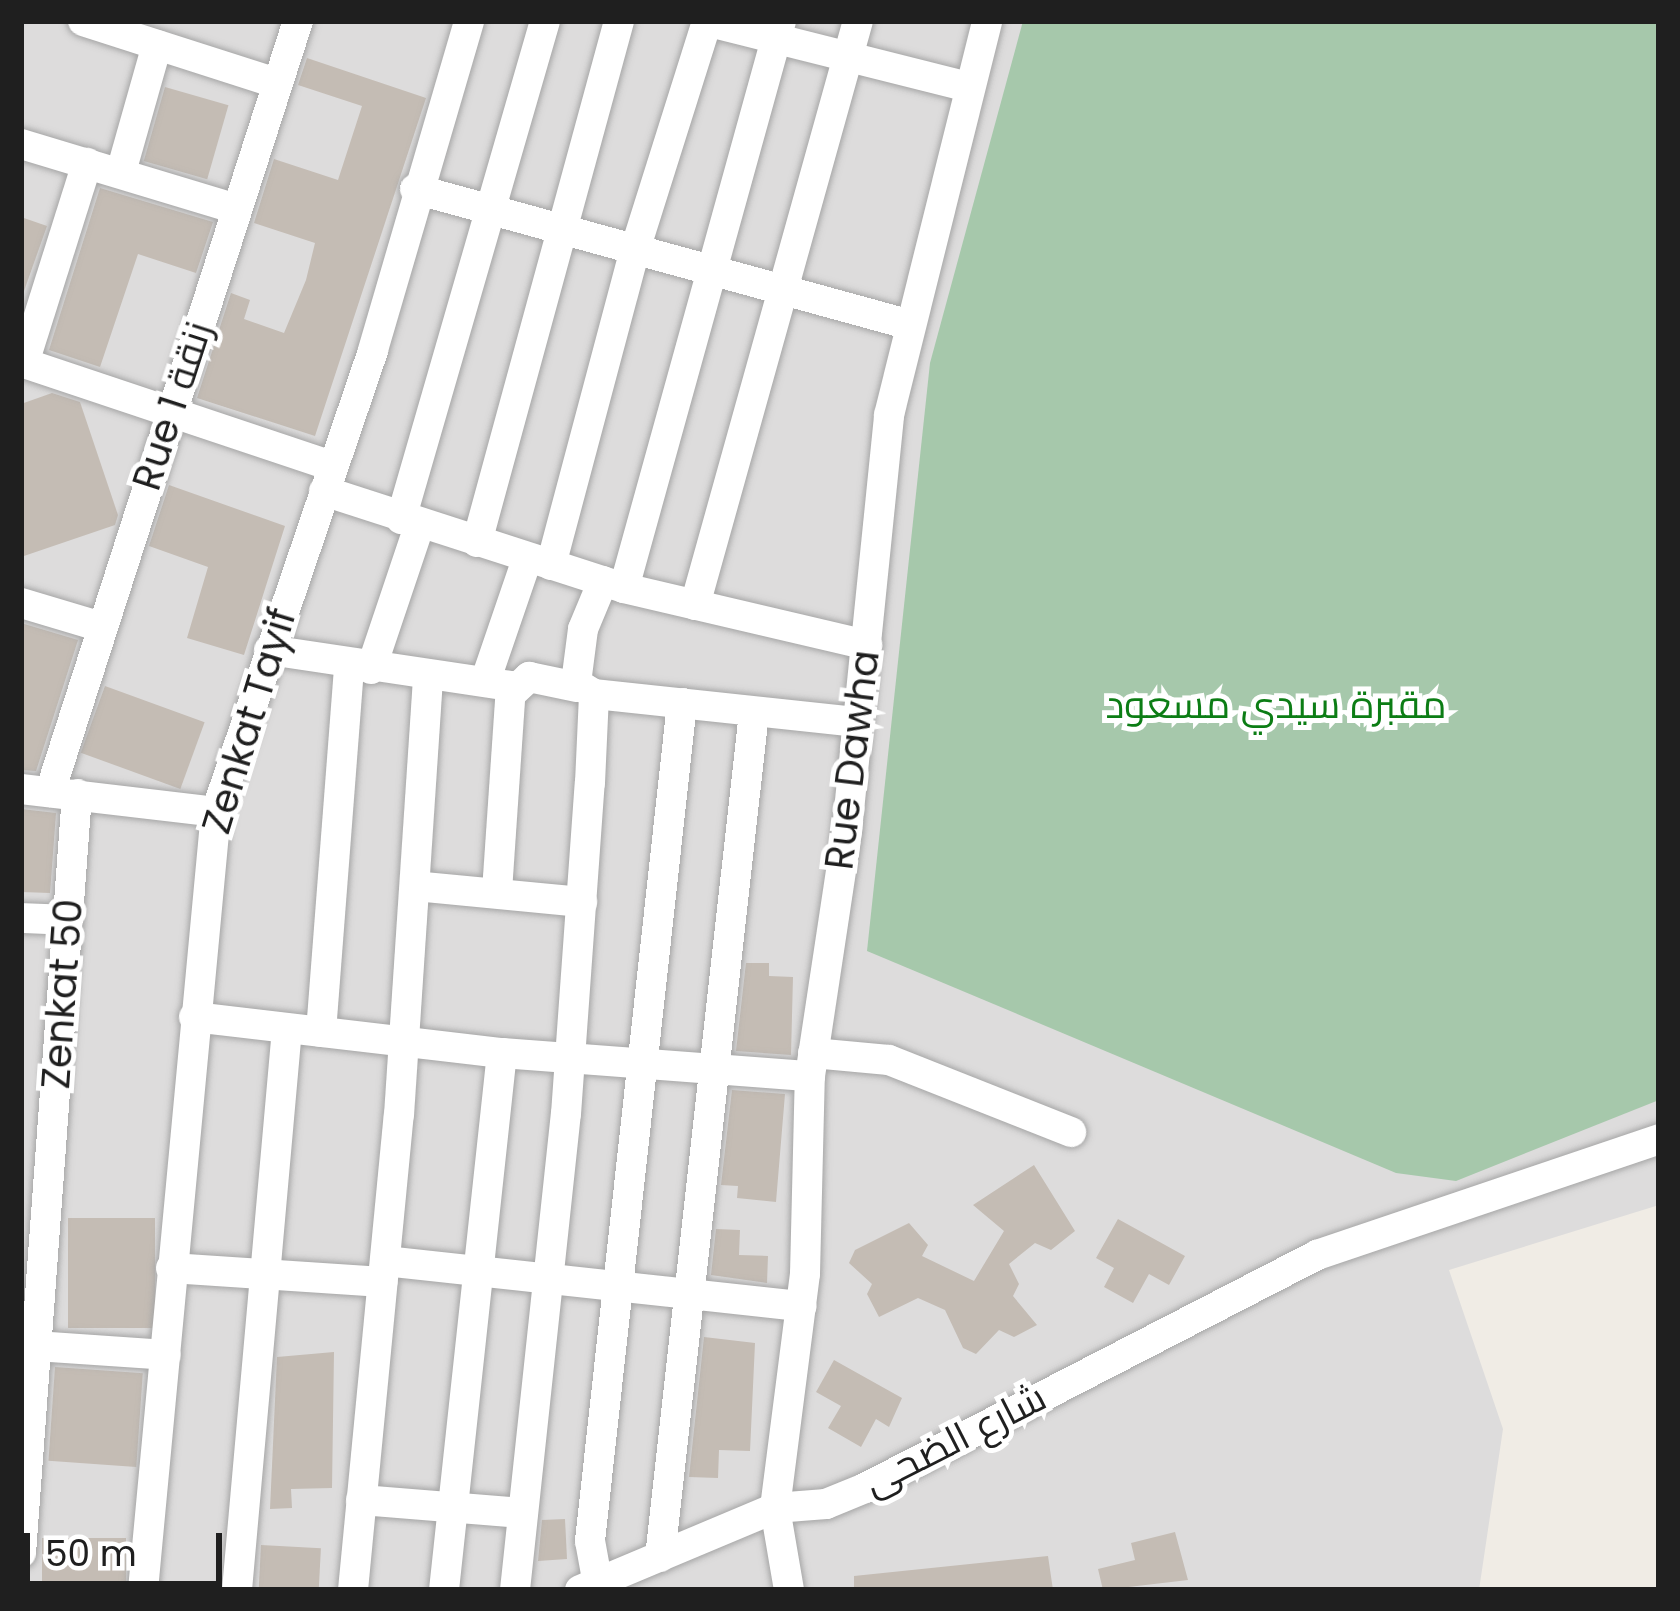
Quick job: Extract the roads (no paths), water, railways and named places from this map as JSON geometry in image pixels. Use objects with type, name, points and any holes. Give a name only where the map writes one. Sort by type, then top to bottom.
[{"type":"street","points":[[83,21],[276,83]]},
{"type":"street","name":"Rue 1 زنقة","points":[[49,792],[98,626],[298,21]]},
{"type":"street","name":"Zenkat Tayif","points":[[143,1590],[216,812],[328,479],[469,21]]},
{"type":"street","points":[[320,1032],[360,668],[410,523],[545,21]]},
{"type":"street","points":[[477,542],[619,21]]},
{"type":"street","points":[[497,893],[500,685],[707,21],[778,32],[847,59],[968,87]]},
{"type":"street","points":[[695,605],[858,21]]},
{"type":"street","name":"Rue Dawha","points":[[789,1590],[775,1508],[802,1306],[812,1065],[867,645],[889,416],[907,324],[987,21]]},
{"type":"street","points":[[514,1590],[550,1276],[581,902],[583,629],[614,584],[778,32]]},
{"type":"street","points":[[121,172],[158,45]]},
{"type":"street","points":[[21,144],[233,208]]},
{"type":"street","points":[[87,163],[22,363],[170,413],[328,479],[410,523],[614,584],[867,645]]},
{"type":"street","points":[[416,189],[779,294],[907,324]]},
{"type":"street","points":[[21,603],[98,626]]},
{"type":"street","points":[[269,650],[428,678],[500,685],[529,677],[586,691],[854,722]]},
{"type":"street","points":[[352,1590],[384,1272],[428,678]]},
{"type":"street","points":[[592,1588],[590,1540],[682,703]]},
{"type":"street","points":[[660,1557],[754,712]]},
{"type":"street","points":[[49,792],[216,812]]},
{"type":"street","name":"Zenkat 50","points":[[21,1553],[30,1346],[68,920],[49,792]]},
{"type":"street","points":[[416,886],[581,902]]},
{"type":"street","points":[[21,918],[68,920]]},
{"type":"street","points":[[194,1017],[714,1072],[889,1060],[1071,1132]]},
{"type":"street","points":[[236,1590],[287,1029]]},
{"type":"street","points":[[444,1590],[502,1053]]},
{"type":"street","name":"شارع الضحى","points":[[592,1588],[775,1508],[826,1504],[880,1480],[1317,1255],[1659,1138]]},
{"type":"street","points":[[171,1268],[268,1274],[479,1270],[802,1306]]},
{"type":"street","points":[[30,1346],[166,1355]]},
{"type":"street","points":[[361,1500],[522,1513]]},
{"type":"park label","name":"مقبرة سيدي مسعود","points":[[1276,705]]}]
